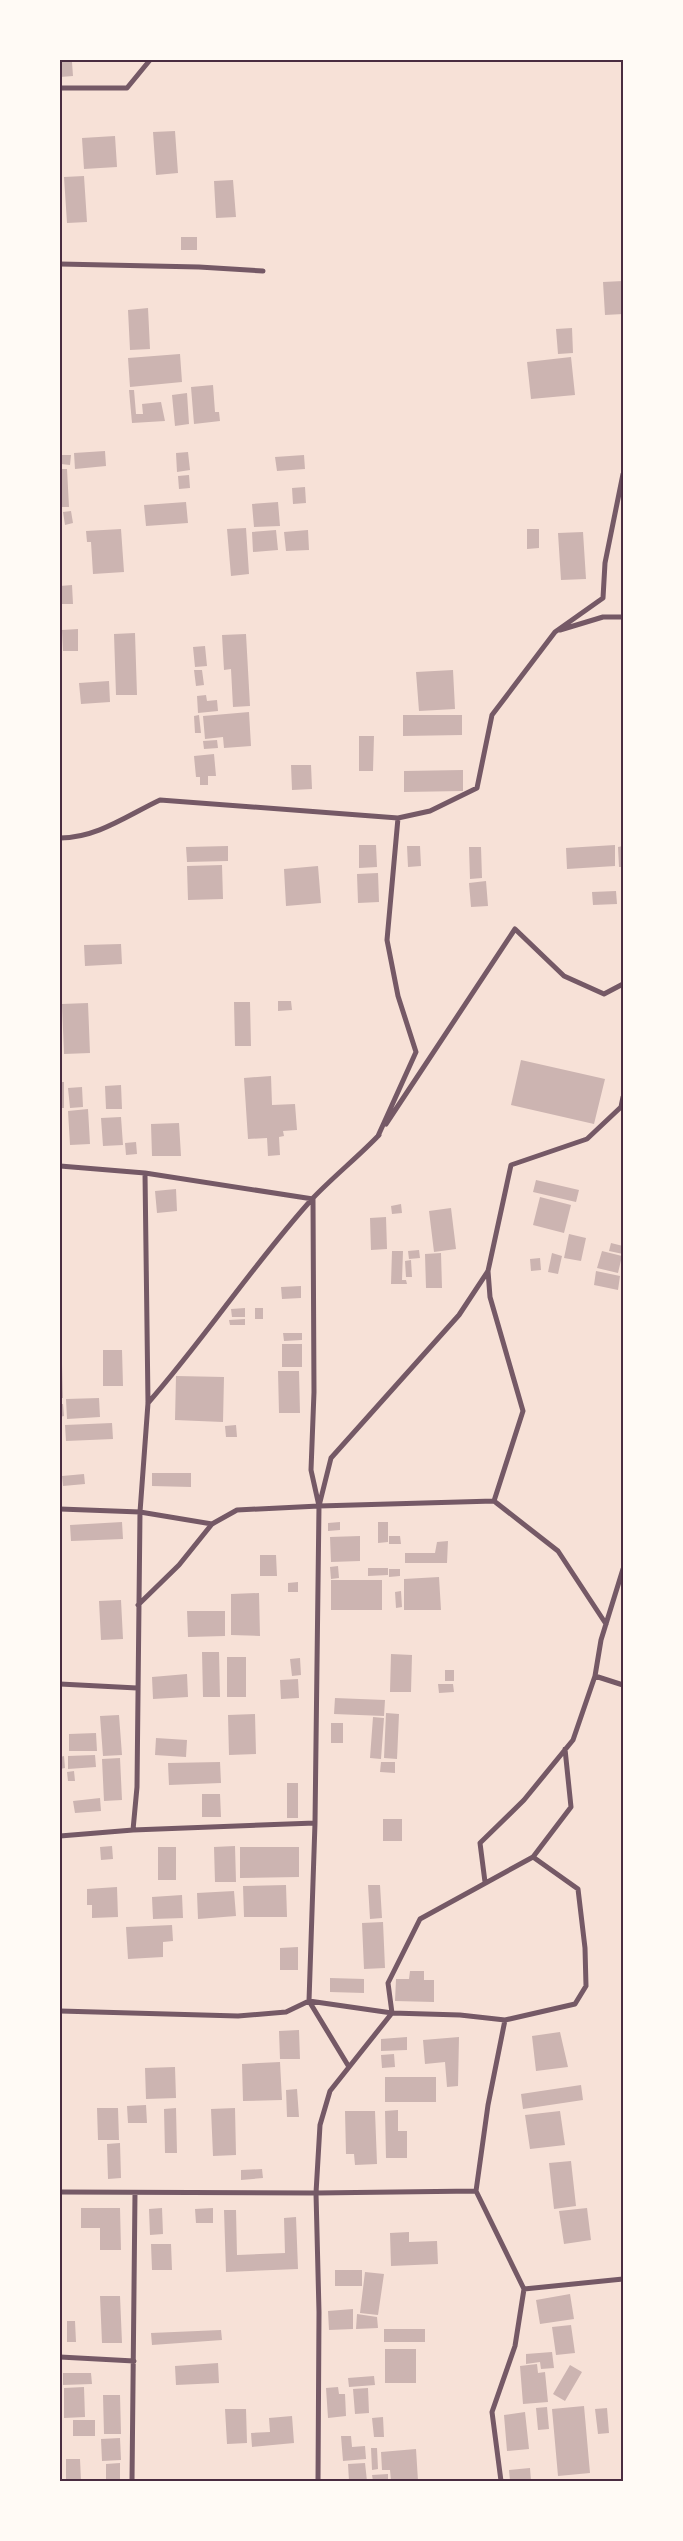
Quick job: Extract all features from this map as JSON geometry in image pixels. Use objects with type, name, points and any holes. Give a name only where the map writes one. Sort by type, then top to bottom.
[{"type":"street","points":[[60,88],[127,88],[150,60]]},
{"type":"street","points":[[60,264],[199,267],[264,271]]},
{"type":"street","points":[[60,838],[71,838],[109,827],[130,814],[160,800],[398,818],[430,811],[477,788],[492,715],[555,632],[603,598],[605,563],[623,474]]},
{"type":"street","points":[[555,632],[603,617],[623,617]]},
{"type":"street","points":[[378,1136],[416,1052],[398,996],[387,940],[398,818]]},
{"type":"street","points":[[148,1403],[186,1359],[212,1322],[313,1199],[378,1136],[441,1044],[515,929],[564,976],[604,994],[623,984]]},
{"type":"street","points":[[494,1502],[523,1411],[490,1297],[488,1270],[511,1165],[588,1139],[621,1107],[623,1097]]},
{"type":"street","points":[[60,1166],[145,1173],[313,1199]]},
{"type":"street","points":[[133,1830],[137,1787],[140,1512],[148,1403],[145,1173]]},
{"type":"street","points":[[313,1199],[314,1392],[311,1470],[319,1506],[316,1823],[310,2001],[349,2067]]},
{"type":"street","points":[[319,1506],[331,1458],[459,1316],[488,1270]]},
{"type":"street","points":[[138,1605],[180,1565],[212,1524],[237,1510],[494,1502],[558,1551],[606,1624]]},
{"type":"street","points":[[60,1509],[140,1512],[212,1524]]},
{"type":"street","points":[[485,1882],[480,1843],[524,1800],[573,1740],[595,1676],[606,1624],[623,1569]]},
{"type":"street","points":[[595,1676],[623,1685]]},
{"type":"street","points":[[60,1684],[137,1688]]},
{"type":"street","points":[[318,2481],[319,2312],[316,2194],[320,2125],[330,2091],[392,2013],[388,1983],[420,1919],[485,1882],[533,1858],[570,1807],[565,1749]]},
{"type":"street","points":[[60,1836],[133,1830],[316,1823]]},
{"type":"street","points":[[60,2011],[238,2016],[286,2012],[310,2001],[392,2013],[460,2015],[506,2020],[574,2004],[586,1986],[586,1948],[578,1889],[533,1858]]},
{"type":"street","points":[[501,2481],[492,2412],[515,2346],[524,2289],[476,2191],[488,2105],[506,2020]]},
{"type":"street","points":[[60,2192],[316,2194],[476,2191]]},
{"type":"street","points":[[132,2481],[135,2194]]},
{"type":"street","points":[[524,2289],[623,2279]]},
{"type":"street","points":[[60,2357],[134,2361]]},
{"type":"building","points":[[60,62],[72,62],[73,76],[60,77]]},
{"type":"building","points":[[175,131],[178,173],[156,175],[153,132]]},
{"type":"building","points":[[115,136],[117,167],[84,169],[82,138]]},
{"type":"building","points":[[84,176],[87,222],[67,223],[64,177]]},
{"type":"building","points":[[233,180],[236,217],[216,218],[214,181]]},
{"type":"building","points":[[181,237],[197,237],[197,250],[181,250]]},
{"type":"building","points":[[623,281],[623,314],[605,315],[603,282]]},
{"type":"building","points":[[148,308],[150,349],[130,350],[128,310]]},
{"type":"building","points":[[572,328],[573,353],[558,354],[556,329]]},
{"type":"building","points":[[180,354],[182,382],[130,387],[128,358]]},
{"type":"building","points":[[571,357],[575,395],[531,399],[527,362]]},
{"type":"building","points":[[213,385],[215,412],[219,412],[220,421],[194,424],[191,387]]},
{"type":"building","points":[[129,390],[134,390],[136,414],[143,414],[142,404],[161,402],[165,421],[132,423]]},
{"type":"building","points":[[187,393],[189,424],[175,426],[172,395]]},
{"type":"building","points":[[105,451],[106,466],[75,469],[74,453]]},
{"type":"building","points":[[188,452],[190,470],[177,472],[176,453]]},
{"type":"building","points":[[60,455],[71,455],[70,465],[61,464]]},
{"type":"building","points":[[304,455],[305,469],[277,471],[275,457]]},
{"type":"building","points":[[60,469],[67,469],[69,507],[60,507]]},
{"type":"building","points":[[189,475],[190,488],[179,489],[178,476]]},
{"type":"building","points":[[305,487],[306,503],[293,504],[292,488]]},
{"type":"building","points":[[186,502],[188,523],[146,526],[144,505]]},
{"type":"building","points":[[278,502],[280,526],[254,527],[252,504]]},
{"type":"building","points":[[71,511],[73,523],[65,525],[63,512]]},
{"type":"building","points":[[246,528],[249,574],[231,576],[227,529]]},
{"type":"building","points":[[121,529],[124,572],[93,574],[91,542],[87,542],[86,531]]},
{"type":"building","points":[[527,529],[539,529],[539,548],[527,549]]},
{"type":"building","points":[[276,530],[278,550],[253,552],[252,532]]},
{"type":"building","points":[[308,530],[309,550],[286,551],[284,532]]},
{"type":"building","points":[[583,532],[586,579],[561,580],[558,533]]},
{"type":"building","points":[[72,585],[73,604],[60,604],[60,586]]},
{"type":"building","points":[[78,629],[78,651],[63,651],[62,630]]},
{"type":"building","points":[[135,633],[137,695],[116,695],[114,634]]},
{"type":"building","points":[[246,634],[250,706],[233,707],[231,669],[224,670],[222,635]]},
{"type":"building","points":[[205,646],[207,666],[195,667],[193,647]]},
{"type":"building","points":[[194,670],[202,670],[204,685],[196,686]]},
{"type":"building","points":[[453,670],[455,709],[419,711],[416,672]]},
{"type":"building","points":[[109,681],[110,702],[81,704],[79,683]]},
{"type":"building","points":[[206,695],[207,701],[217,700],[218,711],[198,713],[197,696]]},
{"type":"building","points":[[249,712],[251,746],[224,748],[223,737],[205,739],[203,716]]},
{"type":"building","points":[[199,715],[201,733],[195,733],[194,716]]},
{"type":"building","points":[[403,715],[462,715],[462,735],[403,736]]},
{"type":"building","points":[[359,736],[374,736],[373,771],[359,771]]},
{"type":"building","points":[[217,740],[218,748],[204,749],[203,741]]},
{"type":"building","points":[[214,754],[216,776],[208,776],[208,785],[200,785],[200,777],[196,777],[194,756]]},
{"type":"building","points":[[291,765],[311,765],[312,789],[292,790]]},
{"type":"building","points":[[463,770],[463,791],[404,792],[404,771]]},
{"type":"building","points":[[359,845],[376,845],[377,867],[359,868]]},
{"type":"building","points":[[615,845],[615,866],[567,869],[566,848]]},
{"type":"building","points":[[228,846],[228,861],[187,862],[186,847]]},
{"type":"building","points":[[407,846],[420,846],[421,866],[408,867]]},
{"type":"building","points":[[623,846],[623,867],[619,867],[618,847]]},
{"type":"building","points":[[469,847],[481,847],[482,878],[470,879]]},
{"type":"building","points":[[222,865],[223,899],[188,900],[187,866]]},
{"type":"building","points":[[318,866],[321,903],[286,906],[284,869]]},
{"type":"building","points":[[378,873],[379,902],[358,903],[357,874]]},
{"type":"building","points":[[486,881],[488,906],[471,907],[469,883]]},
{"type":"building","points":[[616,891],[617,904],[593,905],[592,892]]},
{"type":"building","points":[[121,944],[122,964],[85,966],[84,945]]},
{"type":"building","points":[[278,1001],[291,1001],[292,1010],[278,1011]]},
{"type":"building","points":[[234,1002],[250,1002],[251,1046],[235,1046]]},
{"type":"building","points":[[88,1003],[90,1053],[64,1054],[62,1004]]},
{"type":"building","points":[[521,1060],[605,1079],[594,1124],[511,1105]]},
{"type":"building","points":[[271,1076],[272,1105],[295,1104],[297,1130],[283,1131],[284,1136],[279,1137],[280,1155],[268,1156],[267,1138],[248,1139],[244,1078]]},
{"type":"building","points":[[60,1082],[64,1082],[64,1108],[60,1108]]},
{"type":"building","points":[[121,1085],[122,1109],[106,1109],[105,1086]]},
{"type":"building","points":[[82,1087],[83,1107],[70,1108],[68,1088]]},
{"type":"building","points":[[88,1109],[90,1144],[70,1145],[68,1111]]},
{"type":"building","points":[[121,1117],[123,1145],[103,1146],[101,1118]]},
{"type":"building","points":[[179,1123],[181,1156],[152,1156],[151,1124]]},
{"type":"building","points":[[136,1142],[137,1154],[126,1155],[125,1143]]},
{"type":"building","points":[[536,1180],[579,1190],[576,1202],[533,1192]]},
{"type":"building","points":[[176,1189],[177,1211],[157,1213],[155,1191]]},
{"type":"building","points":[[540,1197],[571,1205],[564,1233],[533,1225]]},
{"type":"building","points":[[401,1204],[402,1213],[392,1214],[391,1206]]},
{"type":"building","points":[[451,1208],[456,1249],[434,1252],[429,1211]]},
{"type":"building","points":[[386,1217],[387,1249],[371,1250],[370,1218]]},
{"type":"building","points":[[569,1234],[586,1238],[581,1261],[564,1258]]},
{"type":"building","points":[[611,1243],[623,1246],[623,1254],[609,1251]]},
{"type":"building","points":[[419,1250],[420,1258],[409,1259],[408,1251]]},
{"type":"building","points":[[392,1251],[403,1251],[402,1280],[406,1280],[407,1284],[391,1284]]},
{"type":"building","points":[[602,1251],[622,1256],[618,1273],[597,1268]]},
{"type":"building","points":[[441,1253],[442,1288],[426,1288],[425,1254]]},
{"type":"building","points":[[552,1253],[562,1256],[558,1274],[548,1272]]},
{"type":"building","points":[[540,1258],[541,1270],[531,1271],[530,1259]]},
{"type":"building","points":[[411,1260],[412,1277],[406,1277],[405,1261]]},
{"type":"building","points":[[596,1271],[620,1276],[618,1290],[594,1285]]},
{"type":"building","points":[[301,1286],[301,1298],[282,1299],[281,1287]]},
{"type":"building","points":[[245,1308],[245,1317],[232,1317],[231,1309]]},
{"type":"building","points":[[255,1308],[263,1308],[263,1319],[255,1319]]},
{"type":"building","points":[[245,1319],[245,1325],[230,1325],[229,1320]]},
{"type":"building","points":[[283,1333],[302,1333],[302,1340],[284,1341]]},
{"type":"building","points":[[282,1344],[302,1344],[302,1367],[282,1367]]},
{"type":"building","points":[[103,1350],[122,1350],[123,1386],[103,1386]]},
{"type":"building","points":[[60,1364],[62,1364],[63,1398],[60,1398]]},
{"type":"building","points":[[278,1371],[299,1371],[300,1413],[279,1413]]},
{"type":"building","points":[[176,1376],[224,1377],[223,1422],[175,1420]]},
{"type":"building","points":[[99,1398],[100,1417],[67,1419],[66,1399]]},
{"type":"building","points":[[60,1404],[63,1404],[64,1416],[60,1417]]},
{"type":"building","points":[[112,1423],[113,1439],[66,1441],[65,1425]]},
{"type":"building","points":[[236,1425],[237,1437],[226,1437],[225,1426]]},
{"type":"building","points":[[152,1473],[191,1473],[191,1487],[152,1486]]},
{"type":"building","points":[[84,1474],[85,1484],[63,1486],[62,1476]]},
{"type":"building","points":[[122,1522],[123,1539],[71,1541],[70,1525]]},
{"type":"building","points":[[340,1522],[340,1530],[328,1531],[328,1523]]},
{"type":"building","points":[[378,1522],[388,1522],[388,1542],[378,1543]]},
{"type":"building","points":[[360,1536],[360,1561],[331,1562],[330,1537]]},
{"type":"building","points":[[389,1536],[400,1536],[401,1544],[389,1544]]},
{"type":"building","points":[[448,1541],[447,1563],[405,1563],[405,1553],[435,1553],[437,1542]]},
{"type":"building","points":[[260,1555],[276,1555],[277,1576],[260,1576]]},
{"type":"building","points":[[338,1566],[339,1578],[331,1579],[330,1567]]},
{"type":"building","points":[[368,1568],[388,1568],[388,1575],[368,1576]]},
{"type":"building","points":[[389,1569],[400,1569],[400,1576],[389,1577]]},
{"type":"building","points":[[439,1577],[441,1610],[404,1610],[404,1579]]},
{"type":"building","points":[[331,1580],[382,1580],[382,1610],[331,1610]]},
{"type":"building","points":[[298,1582],[298,1592],[288,1592],[288,1583]]},
{"type":"building","points":[[401,1591],[402,1607],[396,1608],[395,1592]]},
{"type":"building","points":[[259,1593],[260,1636],[231,1635],[231,1594]]},
{"type":"building","points":[[121,1600],[123,1639],[101,1640],[99,1601]]},
{"type":"building","points":[[187,1611],[225,1611],[225,1636],[188,1637]]},
{"type":"building","points":[[202,1652],[219,1652],[220,1697],[203,1697]]},
{"type":"building","points":[[391,1654],[412,1655],[411,1692],[390,1692]]},
{"type":"building","points":[[227,1657],[246,1657],[246,1697],[227,1697]]},
{"type":"building","points":[[300,1658],[301,1675],[292,1676],[290,1659]]},
{"type":"building","points":[[445,1670],[454,1670],[454,1681],[445,1681]]},
{"type":"building","points":[[187,1674],[188,1697],[153,1699],[152,1677]]},
{"type":"building","points":[[298,1679],[299,1698],[281,1699],[280,1680]]},
{"type":"building","points":[[438,1684],[453,1684],[454,1692],[439,1693]]},
{"type":"building","points":[[335,1698],[385,1700],[384,1716],[334,1714]]},
{"type":"building","points":[[386,1713],[399,1714],[397,1759],[384,1758]]},
{"type":"building","points":[[255,1714],[256,1754],[229,1755],[228,1715]]},
{"type":"building","points":[[119,1715],[122,1755],[103,1756],[100,1716]]},
{"type":"building","points":[[373,1717],[384,1718],[381,1759],[370,1758]]},
{"type":"building","points":[[331,1723],[343,1723],[343,1743],[331,1743]]},
{"type":"building","points":[[96,1733],[97,1751],[69,1751],[69,1734]]},
{"type":"building","points":[[156,1738],[187,1740],[186,1757],[155,1755]]},
{"type":"building","points":[[95,1755],[96,1767],[68,1769],[68,1756]]},
{"type":"building","points":[[64,1756],[65,1768],[60,1769],[60,1757]]},
{"type":"building","points":[[120,1758],[122,1800],[104,1801],[102,1759]]},
{"type":"building","points":[[220,1762],[221,1783],[169,1785],[168,1763]]},
{"type":"building","points":[[381,1762],[395,1762],[395,1773],[380,1772]]},
{"type":"building","points":[[74,1771],[75,1781],[68,1781],[67,1772]]},
{"type":"building","points":[[287,1783],[298,1783],[298,1818],[287,1818]]},
{"type":"building","points":[[202,1794],[220,1794],[221,1817],[202,1817]]},
{"type":"building","points":[[100,1798],[101,1811],[75,1813],[73,1801]]},
{"type":"building","points":[[383,1819],[402,1819],[402,1841],[383,1841]]},
{"type":"building","points":[[112,1846],[113,1859],[101,1860],[100,1847]]},
{"type":"building","points":[[235,1846],[236,1882],[215,1882],[214,1847]]},
{"type":"building","points":[[158,1847],[176,1847],[176,1880],[158,1880]]},
{"type":"building","points":[[240,1847],[299,1847],[299,1877],[240,1878]]},
{"type":"building","points":[[286,1885],[287,1917],[244,1917],[243,1886]]},
{"type":"building","points":[[368,1885],[380,1885],[382,1918],[370,1919]]},
{"type":"building","points":[[117,1887],[118,1917],[92,1918],[92,1905],[87,1905],[87,1889]]},
{"type":"building","points":[[234,1891],[236,1916],[198,1919],[197,1893]]},
{"type":"building","points":[[182,1895],[183,1918],[153,1919],[152,1897]]},
{"type":"building","points":[[383,1922],[385,1968],[364,1969],[362,1923]]},
{"type":"building","points":[[172,1925],[173,1941],[163,1942],[163,1957],[128,1959],[126,1927]]},
{"type":"building","points":[[298,1947],[298,1970],[280,1970],[280,1948]]},
{"type":"building","points":[[410,1971],[424,1971],[424,1980],[434,1980],[434,2002],[395,2001],[396,1979],[409,1979]]},
{"type":"building","points":[[330,1978],[364,1979],[364,1993],[330,1992]]},
{"type":"building","points":[[299,2030],[300,2059],[280,2059],[279,2031]]},
{"type":"building","points":[[560,2032],[568,2067],[536,2071],[532,2036]]},
{"type":"building","points":[[407,2037],[407,2050],[381,2051],[381,2039]]},
{"type":"building","points":[[459,2037],[458,2086],[447,2087],[445,2062],[425,2064],[423,2040]]},
{"type":"building","points":[[394,2054],[395,2067],[382,2068],[381,2055]]},
{"type":"building","points":[[280,2062],[282,2100],[243,2101],[242,2064]]},
{"type":"building","points":[[175,2067],[176,2098],[146,2099],[145,2068]]},
{"type":"building","points":[[385,2077],[436,2077],[436,2102],[385,2102]]},
{"type":"building","points":[[581,2085],[583,2100],[523,2109],[521,2094]]},
{"type":"building","points":[[297,2089],[299,2117],[287,2117],[286,2090]]},
{"type":"building","points":[[146,2105],[147,2123],[128,2123],[127,2106]]},
{"type":"building","points":[[97,2108],[118,2108],[119,2140],[98,2140]]},
{"type":"building","points":[[176,2108],[177,2153],[165,2153],[164,2109]]},
{"type":"building","points":[[235,2108],[236,2155],[213,2156],[211,2109]]},
{"type":"building","points":[[398,2110],[398,2131],[407,2131],[407,2158],[386,2158],[385,2111]]},
{"type":"building","points":[[345,2111],[375,2111],[377,2164],[355,2165],[354,2154],[346,2154]]},
{"type":"building","points":[[560,2111],[565,2145],[530,2149],[525,2115]]},
{"type":"building","points":[[120,2143],[121,2178],[108,2179],[107,2144]]},
{"type":"building","points":[[571,2161],[576,2206],[554,2209],[549,2163]]},
{"type":"building","points":[[262,2169],[263,2178],[241,2180],[241,2170]]},
{"type":"building","points":[[81,2208],[120,2208],[121,2250],[100,2250],[100,2228],[81,2228]]},
{"type":"building","points":[[162,2208],[163,2234],[150,2235],[149,2209]]},
{"type":"building","points":[[213,2208],[213,2223],[196,2223],[195,2209]]},
{"type":"building","points":[[587,2208],[591,2240],[564,2244],[559,2211]]},
{"type":"building","points":[[224,2210],[236,2210],[237,2255],[285,2253],[284,2218],[296,2217],[298,2269],[226,2272]]},
{"type":"building","points":[[409,2232],[409,2242],[437,2241],[438,2264],[391,2266],[390,2233]]},
{"type":"building","points":[[151,2244],[171,2244],[172,2270],[152,2270]]},
{"type":"building","points":[[335,2270],[362,2270],[362,2286],[335,2286]]},
{"type":"building","points":[[365,2272],[384,2274],[378,2315],[360,2313]]},
{"type":"building","points":[[570,2294],[574,2319],[540,2324],[536,2300]]},
{"type":"building","points":[[100,2296],[120,2296],[122,2343],[102,2343]]},
{"type":"building","points":[[353,2309],[353,2329],[329,2330],[328,2311]]},
{"type":"building","points":[[357,2314],[377,2317],[378,2328],[356,2329]]},
{"type":"building","points":[[67,2321],[75,2321],[76,2342],[67,2342]]},
{"type":"building","points":[[571,2325],[575,2353],[556,2355],[552,2327]]},
{"type":"building","points":[[384,2329],[425,2329],[425,2342],[384,2342]]},
{"type":"building","points":[[221,2330],[222,2340],[152,2345],[151,2333]]},
{"type":"building","points":[[385,2349],[416,2349],[416,2383],[385,2383]]},
{"type":"building","points":[[552,2352],[554,2368],[541,2369],[540,2362],[526,2364],[526,2354]]},
{"type":"building","points":[[218,2363],[219,2383],[176,2385],[175,2366]]},
{"type":"building","points":[[537,2364],[538,2373],[545,2372],[548,2402],[523,2404],[520,2366]]},
{"type":"building","points":[[570,2365],[582,2372],[565,2401],[553,2394]]},
{"type":"building","points":[[63,2373],[91,2373],[92,2384],[63,2385]]},
{"type":"building","points":[[374,2376],[375,2385],[349,2387],[348,2378]]},
{"type":"building","points":[[84,2387],[85,2417],[64,2418],[64,2388]]},
{"type":"building","points":[[338,2387],[339,2394],[345,2394],[346,2416],[328,2418],[326,2388]]},
{"type":"building","points":[[368,2388],[369,2413],[355,2414],[353,2389]]},
{"type":"building","points":[[103,2395],[120,2395],[121,2434],[104,2434]]},
{"type":"building","points":[[584,2406],[590,2473],[558,2476],[552,2409]]},
{"type":"building","points":[[547,2407],[549,2429],[538,2430],[536,2408]]},
{"type":"building","points":[[607,2408],[609,2433],[598,2434],[595,2409]]},
{"type":"building","points":[[225,2409],[246,2409],[247,2443],[227,2444]]},
{"type":"building","points":[[525,2412],[529,2449],[507,2451],[504,2415]]},
{"type":"building","points":[[292,2416],[294,2443],[252,2447],[251,2433],[270,2432],[269,2418]]},
{"type":"building","points":[[383,2417],[384,2437],[374,2437],[372,2418]]},
{"type":"building","points":[[73,2420],[95,2420],[95,2436],[73,2436]]},
{"type":"building","points":[[341,2436],[351,2436],[352,2447],[365,2446],[366,2459],[343,2461]]},
{"type":"building","points":[[120,2438],[121,2460],[102,2461],[101,2439]]},
{"type":"building","points":[[371,2448],[377,2448],[378,2469],[372,2470]]},
{"type":"building","points":[[416,2449],[418,2481],[391,2481],[390,2470],[382,2470],[381,2452]]},
{"type":"building","points":[[66,2459],[80,2459],[81,2481],[66,2481]]},
{"type":"building","points":[[120,2463],[120,2481],[106,2481],[106,2464]]},
{"type":"building","points":[[365,2463],[367,2481],[349,2481],[348,2464]]},
{"type":"building","points":[[530,2468],[531,2481],[510,2481],[509,2470]]},
{"type":"building","points":[[388,2474],[388,2481],[373,2481],[372,2475]]}]
